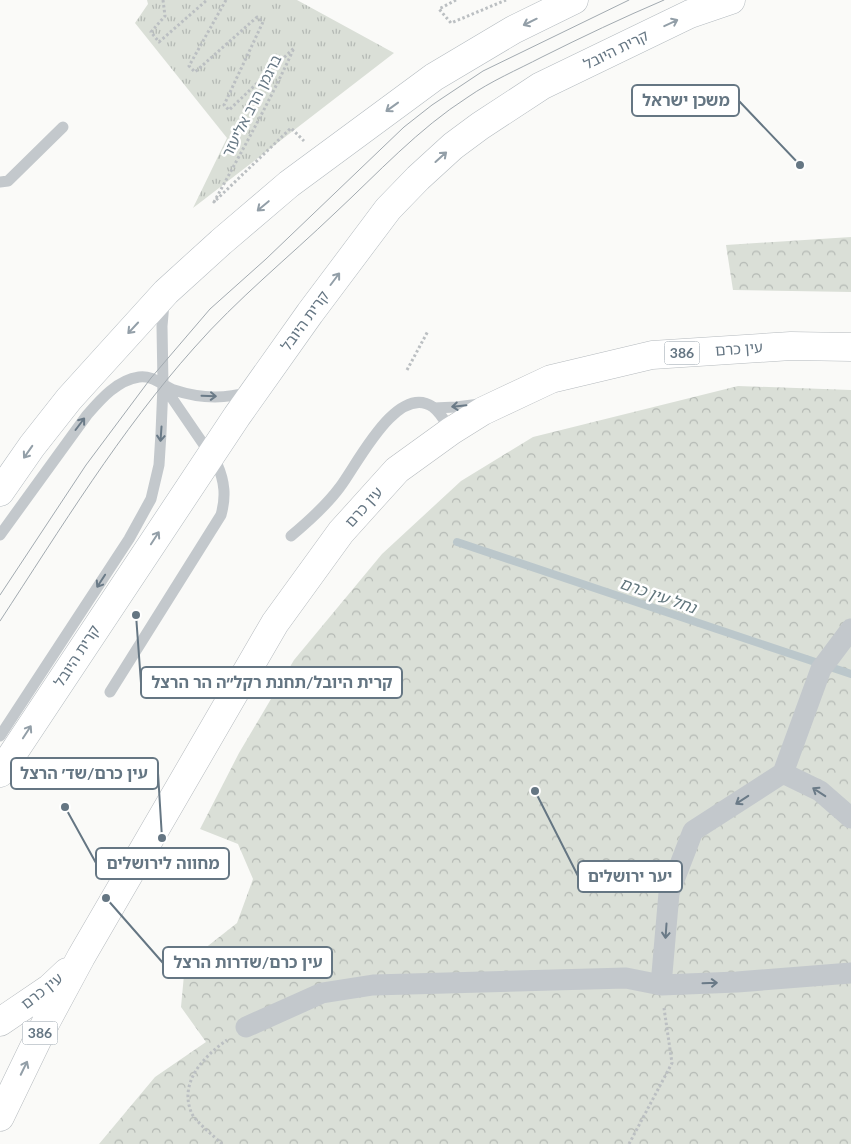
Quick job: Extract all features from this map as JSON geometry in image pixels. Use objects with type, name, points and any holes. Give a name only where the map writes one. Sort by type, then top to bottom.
[{"type":"main road","points":[[0,492],[32,446],[69,399],[166,292],[221,242],[289,184],[434,76],[513,30],[574,0]]},
{"type":"main road","name":"קרית היובל","points":[[0,773],[255,390],[388,209],[453,146],[541,86],[690,14],[731,0]]},
{"type":"main road","name":"עין כרם","points":[[1,1111],[46,1022],[82,957],[275,623],[341,532],[398,470],[483,411],[551,379],[652,355],[792,346],[851,347]]},
{"type":"main road","name":"עין כרם","points":[[0,1022],[50,988],[82,957]]},
{"type":"street","points":[[661,985],[669,893],[693,831],[783,774],[821,669],[851,629]]},
{"type":"street","points":[[783,774],[820,791],[851,818]]},
{"type":"street","points":[[246,1027],[322,993],[373,985],[626,978],[661,985],[851,974]]},
{"type":"lane","points":[[0,182],[8,181],[63,127]]},
{"type":"lane","points":[[0,736],[145,512],[151,498],[159,465],[163,385],[162,326],[166,292]]},
{"type":"lane","points":[[0,534],[87,415],[101,400],[120,385],[138,377],[147,377],[189,394],[202,396],[230,396],[255,390]]},
{"type":"lane","points":[[110,692],[221,515],[224,501],[223,477],[211,454],[163,385]]},
{"type":"lane","points":[[434,408],[480,404],[518,394]]},
{"type":"lane","points":[[291,536],[324,508],[379,430],[394,413],[407,404],[414,402],[425,403],[434,408],[451,432]]},
{"type":"path","points":[[163,0],[165,16],[151,32],[159,42],[207,0]]},
{"type":"path","name":"ברגמן הרב אליעזר","points":[[226,0],[190,66],[195,72],[257,17],[263,22],[224,105],[229,110],[294,48],[275,90],[214,202],[291,128],[320,160]]},
{"type":"path","points":[[456,0],[439,9],[451,23],[506,0]]},
{"type":"path","points":[[407,370],[428,331]]},
{"type":"path","points":[[629,1144],[672,1063],[661,985]]},
{"type":"path","points":[[222,1144],[193,1115],[187,1096],[192,1076],[212,1051],[246,1027]]},
{"type":"green space","points":[[147,0],[297,0],[394,53],[193,208],[227,138],[135,23],[148,4]]},
{"type":"green space","points":[[851,237],[851,292],[733,290],[726,245]]},
{"type":"green space","points":[[738,386],[851,390],[851,1144],[99,1144],[155,1077],[206,1042],[181,1007],[185,964],[237,923],[253,879],[238,844],[200,829],[239,753],[294,660],[382,554],[461,481],[533,437]]},
{"type":"waterway","name":"נחל עין כרם","points":[[457,542],[851,674]]},
{"type":"tram line","points":[[0,595],[86,465],[151,378],[210,309],[266,259],[404,127],[432,105],[483,71],[629,0]]},
{"type":"tram line","points":[[0,621],[116,446],[194,348],[245,296],[399,152],[450,110],[477,91],[504,76],[664,0]]},
{"type":"place","name":"משכן ישראל","points":[[800,165]]},
{"type":"place","name":"קרית היובל/תחנת רקל״ה הר הרצל","points":[[136,615]]},
{"type":"place","name":"יער ירושלים","points":[[535,791]]},
{"type":"place","name":"מחווה לירושלים","points":[[65,807]]},
{"type":"place","name":"עין כרם/שד׳ הרצל","points":[[162,838]]},
{"type":"place","name":"עין כרם/שדרות הרצל","points":[[106,898]]}]
